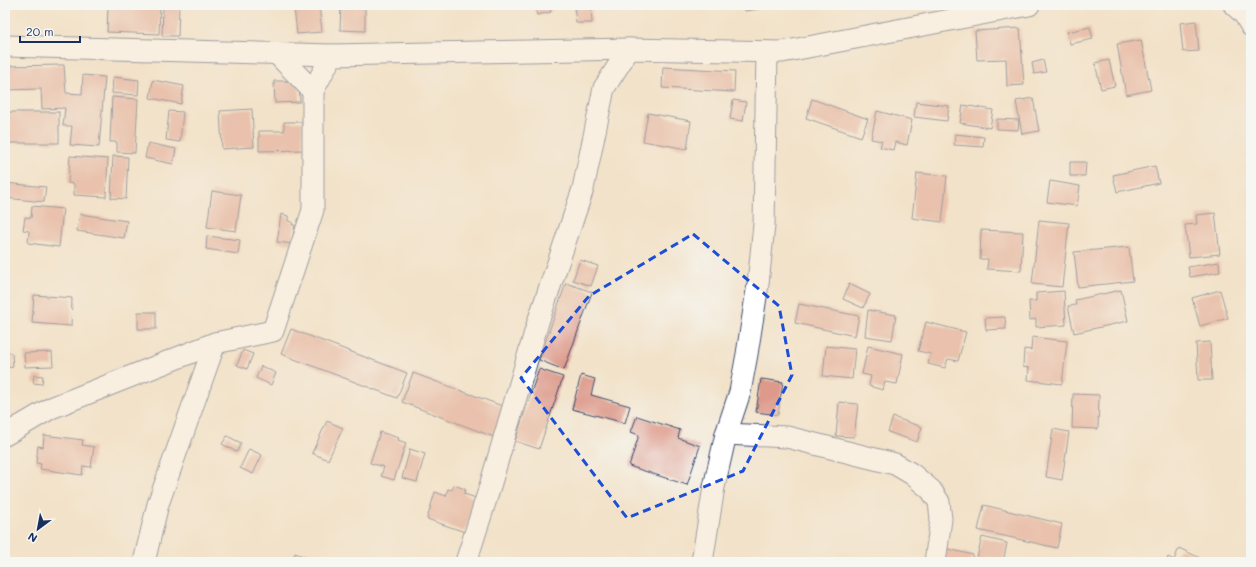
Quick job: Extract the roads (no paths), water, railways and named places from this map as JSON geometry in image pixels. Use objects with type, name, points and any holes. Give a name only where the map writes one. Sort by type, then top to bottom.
[{"type":"street","points":[[5,46],[332,55],[628,49],[782,52],[1029,5]]},
{"type":"street","points":[[1234,5],[1244,14],[1251,26]]},
{"type":"street","points":[[466,562],[488,493],[538,322],[583,189],[604,88],[628,49]]},
{"type":"street","points":[[702,562],[714,487],[726,434],[740,392],[759,277],[764,218],[767,52]]},
{"type":"street","points":[[277,54],[313,91]]},
{"type":"street","points":[[5,435],[51,408],[215,343],[273,331],[313,210],[313,91],[332,55]]},
{"type":"street","points":[[144,562],[158,504],[215,343]]},
{"type":"street","points":[[726,434],[787,437],[895,464],[912,474],[931,490],[939,502],[941,519],[935,562]]}]
